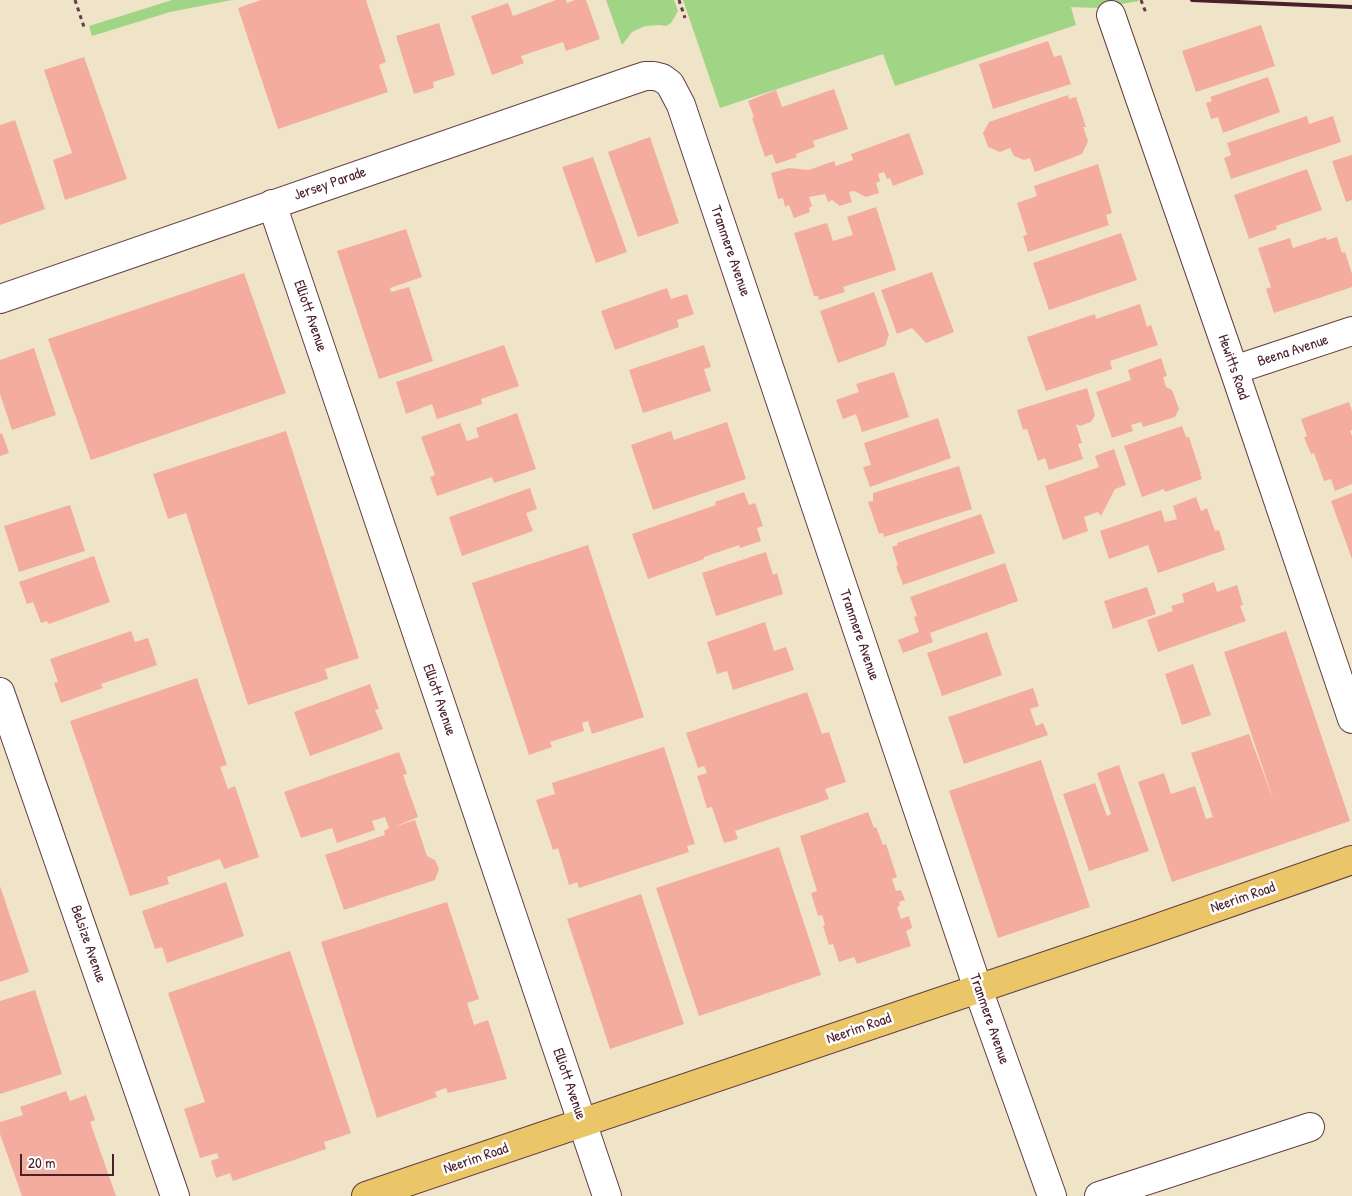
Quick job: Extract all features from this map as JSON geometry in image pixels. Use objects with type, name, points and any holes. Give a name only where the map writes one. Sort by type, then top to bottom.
[{"type":"main road","name":"Neerim Road","points":[[366,1196],[1352,860]]},
{"type":"street","name":"Hewitts Road","points":[[1111,15],[1352,719]]},
{"type":"street","name":"Jersey Parade","points":[[0,299],[625,82],[645,76],[662,78]]},
{"type":"street","name":"Tranmere Avenue","points":[[662,78],[670,84],[681,105],[978,989],[1052,1196]]},
{"type":"street","name":"Elliott Avenue","points":[[272,204],[607,1196]]},
{"type":"street","name":"Beena Avenue","points":[[1234,370],[1352,331]]},
{"type":"street","name":"Belsize Avenue","points":[[0,692],[175,1196]]},
{"type":"street","points":[[1099,1196],[1310,1128]]},
{"type":"path","points":[[75,0],[84,27]]},
{"type":"path","points":[[679,0],[685,18]]},
{"type":"path","points":[[1142,0],[1146,13]]},
{"type":"green space","points":[[172,0],[232,0],[170,12],[92,36],[89,26]]},
{"type":"green space","points":[[606,0],[674,0],[678,11],[671,23],[666,26],[645,26],[632,32],[622,45]]},
{"type":"green space","points":[[683,0],[1139,1],[1097,8],[1071,7],[1076,25],[895,86],[883,54],[720,108]]},
{"type":"building","points":[[261,0],[366,0],[386,62],[379,65],[388,92],[278,129],[238,8]]},
{"type":"building","points":[[556,0],[566,0],[567,3],[575,0],[586,0],[600,39],[566,51],[563,42],[521,56],[524,63],[492,75],[471,16],[508,3],[513,16]]},
{"type":"building","points":[[439,23],[455,75],[433,82],[434,88],[414,94],[396,36]]},
{"type":"building","points":[[1261,25],[1275,66],[1196,92],[1182,51]]},
{"type":"building","points":[[1048,41],[1054,57],[1061,55],[1071,84],[993,109],[979,64]]},
{"type":"building","points":[[84,57],[127,179],[65,200],[53,160],[72,153],[44,70]]},
{"type":"building","points":[[1268,77],[1280,112],[1223,133],[1218,117],[1211,119],[1206,103],[1212,101],[1210,97]]},
{"type":"building","points":[[834,89],[848,129],[813,141],[815,147],[796,154],[797,157],[776,164],[772,154],[765,157],[748,101],[776,90],[782,107]]},
{"type":"building","points":[[1068,95],[1069,99],[1076,97],[1086,127],[1083,127],[1088,141],[1082,154],[1035,172],[1030,158],[1024,160],[1014,156],[1010,148],[1000,152],[988,147],[983,133],[989,122]]},
{"type":"building","points":[[1307,116],[1309,124],[1333,116],[1341,142],[1231,179],[1224,158],[1231,155],[1227,143]]},
{"type":"building","points":[[15,120],[45,209],[0,225],[0,125]]},
{"type":"building","points":[[909,133],[924,174],[893,186],[890,178],[887,179],[884,172],[878,174],[880,181],[876,183],[879,193],[866,197],[854,191],[849,192],[852,202],[840,206],[832,200],[828,202],[825,194],[809,197],[812,206],[809,208],[810,212],[794,218],[789,205],[785,207],[783,198],[778,199],[771,173],[789,168],[809,170],[834,161],[836,166],[853,160],[851,154]]},
{"type":"building","points":[[650,137],[679,223],[638,237],[608,152]]},
{"type":"building","points":[[1352,155],[1352,200],[1346,202],[1332,161]]},
{"type":"building","points":[[593,157],[627,252],[596,263],[562,167]]},
{"type":"building","points":[[1098,164],[1112,213],[1106,215],[1109,225],[1028,252],[1023,236],[1027,235],[1017,203],[1037,196],[1034,186]]},
{"type":"building","points":[[1307,169],[1322,210],[1276,226],[1277,229],[1249,239],[1234,195]]},
{"type":"building","points":[[876,207],[896,270],[843,287],[845,292],[819,300],[818,296],[814,296],[794,233],[827,223],[833,241],[853,235],[847,217]]},
{"type":"building","points":[[406,229],[422,277],[390,288],[391,292],[409,287],[433,361],[379,379],[337,251]]},
{"type":"building","points":[[1121,233],[1137,280],[1049,310],[1033,263]]},
{"type":"building","points":[[1326,237],[1327,240],[1337,237],[1342,253],[1345,252],[1352,274],[1352,287],[1274,313],[1266,289],[1271,287],[1258,248],[1290,238],[1293,248]]},
{"type":"building","points":[[932,272],[954,332],[926,343],[912,328],[897,334],[881,290]]},
{"type":"building","points":[[244,273],[286,393],[91,460],[48,339]]},
{"type":"building","points":[[667,288],[671,299],[687,294],[694,314],[677,320],[679,327],[615,350],[601,311]]},
{"type":"building","points":[[874,292],[889,335],[885,346],[838,363],[820,311]]},
{"type":"building","points":[[1140,304],[1147,327],[1151,325],[1158,345],[1110,361],[1112,369],[1046,391],[1027,337],[1095,314],[1096,319]]},
{"type":"building","points":[[504,345],[519,386],[481,399],[482,404],[437,419],[432,404],[406,414],[396,382]]},
{"type":"building","points":[[704,345],[711,367],[704,369],[711,391],[643,413],[629,370]]},
{"type":"building","points":[[34,348],[56,415],[12,430],[0,394],[0,360]]},
{"type":"building","points":[[1161,358],[1167,376],[1163,377],[1166,387],[1172,390],[1179,409],[1175,417],[1143,427],[1141,422],[1131,425],[1133,431],[1112,438],[1096,392],[1131,380],[1128,370]]},
{"type":"building","points":[[894,372],[909,417],[862,432],[856,414],[843,419],[836,400],[859,392],[856,384]]},
{"type":"building","points":[[1087,388],[1095,415],[1091,422],[1080,426],[1076,424],[1082,443],[1078,444],[1083,459],[1049,470],[1045,458],[1038,461],[1027,429],[1023,430],[1017,410]]},
{"type":"building","points":[[1349,402],[1352,411],[1352,430],[1350,431],[1352,436],[1352,484],[1335,491],[1331,479],[1324,481],[1314,453],[1311,454],[1304,437],[1307,436],[1301,419]]},
{"type":"building","points":[[517,413],[536,469],[494,483],[492,477],[437,496],[430,477],[435,475],[421,437],[460,423],[467,441],[479,437],[476,428]]},
{"type":"building","points":[[938,418],[951,458],[870,487],[863,467],[871,465],[864,443]]},
{"type":"building","points":[[727,422],[746,479],[653,510],[631,445],[671,431],[674,440]]},
{"type":"building","points":[[1182,426],[1186,437],[1189,437],[1202,479],[1165,492],[1164,489],[1142,497],[1124,446]]},
{"type":"building","points":[[286,431],[359,658],[325,669],[328,679],[248,705],[186,513],[168,519],[153,474]]},
{"type":"building","points":[[2,433],[9,453],[0,456],[0,434]]},
{"type":"building","points":[[1114,449],[1126,485],[1115,489],[1101,516],[1098,512],[1084,517],[1088,531],[1063,540],[1045,486],[1099,467],[1095,456]]},
{"type":"building","points":[[959,466],[972,509],[884,537],[883,533],[879,534],[868,502],[873,501],[873,493]]},
{"type":"building","points":[[530,488],[537,509],[526,513],[533,531],[462,556],[449,517]]},
{"type":"building","points":[[744,492],[749,505],[755,503],[763,526],[757,528],[761,541],[740,548],[739,545],[648,579],[632,534],[716,505],[715,502]]},
{"type":"building","points":[[1352,493],[1352,559],[1331,501]]},
{"type":"building","points":[[1196,497],[1201,511],[1207,508],[1215,531],[1219,530],[1225,550],[1158,573],[1148,545],[1109,559],[1100,531],[1161,510],[1165,522],[1177,519],[1173,506]]},
{"type":"building","points":[[70,505],[85,551],[19,572],[4,526]]},
{"type":"building","points":[[981,514],[995,553],[903,585],[892,547],[898,545],[897,543]]},
{"type":"building","points":[[588,545],[644,717],[592,734],[588,721],[582,723],[584,731],[550,742],[552,747],[529,755],[472,583]]},
{"type":"building","points":[[766,552],[773,575],[777,573],[783,594],[716,616],[702,573]]},
{"type":"building","points":[[94,556],[110,602],[49,624],[47,621],[41,623],[33,602],[27,604],[19,582]]},
{"type":"building","points":[[1005,563],[1018,601],[930,633],[933,642],[903,653],[898,640],[919,632],[914,617],[917,616],[910,597]]},
{"type":"building","points":[[1214,582],[1217,592],[1237,585],[1243,605],[1240,606],[1246,621],[1158,652],[1147,620],[1173,611],[1171,606],[1184,602],[1182,594]]},
{"type":"building","points":[[1147,587],[1156,614],[1113,629],[1104,601]]},
{"type":"building","points":[[765,622],[774,651],[786,647],[794,670],[733,690],[727,671],[717,674],[707,642]]},
{"type":"building","points":[[131,631],[135,642],[148,638],[157,665],[101,684],[103,688],[61,703],[54,683],[58,682],[50,659]]},
{"type":"building","points":[[1286,631],[1350,821],[1172,882],[1138,782],[1164,773],[1171,794],[1195,786],[1206,819],[1213,817],[1191,753],[1249,734],[1274,802],[1224,652]]},
{"type":"building","points":[[987,632],[1002,675],[942,696],[927,653]]},
{"type":"building","points":[[1193,664],[1211,715],[1182,725],[1165,674]]},
{"type":"building","points":[[197,678],[227,765],[220,767],[228,789],[235,786],[259,857],[224,869],[220,859],[167,877],[169,884],[130,896],[70,721]]},
{"type":"building","points":[[370,684],[379,709],[375,710],[383,729],[310,756],[294,712]]},
{"type":"building","points":[[1033,688],[1039,706],[1030,709],[1036,726],[1043,723],[1048,735],[964,764],[948,717]]},
{"type":"building","points":[[807,692],[822,734],[829,732],[846,782],[825,789],[829,799],[735,831],[738,839],[724,843],[712,807],[707,808],[697,776],[707,773],[704,766],[698,768],[686,733]]},
{"type":"building","points":[[664,747],[695,844],[687,846],[689,852],[579,888],[577,882],[569,885],[558,848],[553,850],[536,800],[555,794],[552,783]]},
{"type":"building","points":[[399,752],[407,774],[403,775],[418,817],[394,827],[415,820],[427,856],[435,860],[439,869],[435,880],[344,910],[325,855],[385,835],[384,831],[389,828],[385,817],[372,821],[375,830],[337,843],[332,828],[301,838],[284,792]]},
{"type":"building","points":[[1041,760],[1090,907],[998,938],[949,791]]},
{"type":"building","points":[[1119,765],[1149,851],[1089,871],[1063,794],[1095,783],[1107,816],[1111,814],[1097,773]]},
{"type":"building","points":[[868,812],[883,845],[886,844],[897,877],[892,879],[896,891],[901,890],[905,900],[899,902],[900,906],[897,907],[901,919],[909,916],[912,928],[906,931],[911,946],[857,964],[854,957],[839,962],[833,944],[829,945],[823,926],[825,925],[822,915],[818,916],[811,893],[817,891],[800,836]]},
{"type":"building","points":[[779,847],[821,975],[699,1016],[656,888]]},
{"type":"building","points":[[226,882],[244,936],[167,963],[162,947],[155,949],[142,911]]},
{"type":"building","points":[[0,886],[29,972],[0,982]]},
{"type":"building","points":[[641,894],[684,1024],[610,1049],[567,919]]},
{"type":"building","points":[[447,902],[479,999],[467,1003],[474,1025],[488,1020],[507,1079],[448,1093],[446,1088],[435,1092],[437,1097],[377,1118],[321,942]]},
{"type":"building","points":[[290,951],[351,1133],[324,1142],[326,1149],[233,1181],[230,1173],[216,1178],[211,1161],[219,1158],[217,1153],[200,1158],[184,1109],[205,1102],[168,993]]},
{"type":"building","points":[[35,990],[62,1074],[0,1094],[0,1001]]},
{"type":"building","points":[[66,1091],[70,1101],[86,1095],[95,1120],[90,1122],[116,1196],[22,1196],[0,1134],[0,1122],[23,1115],[20,1107]]},
{"type":"railway","points":[[1192,0],[1352,7]]}]
